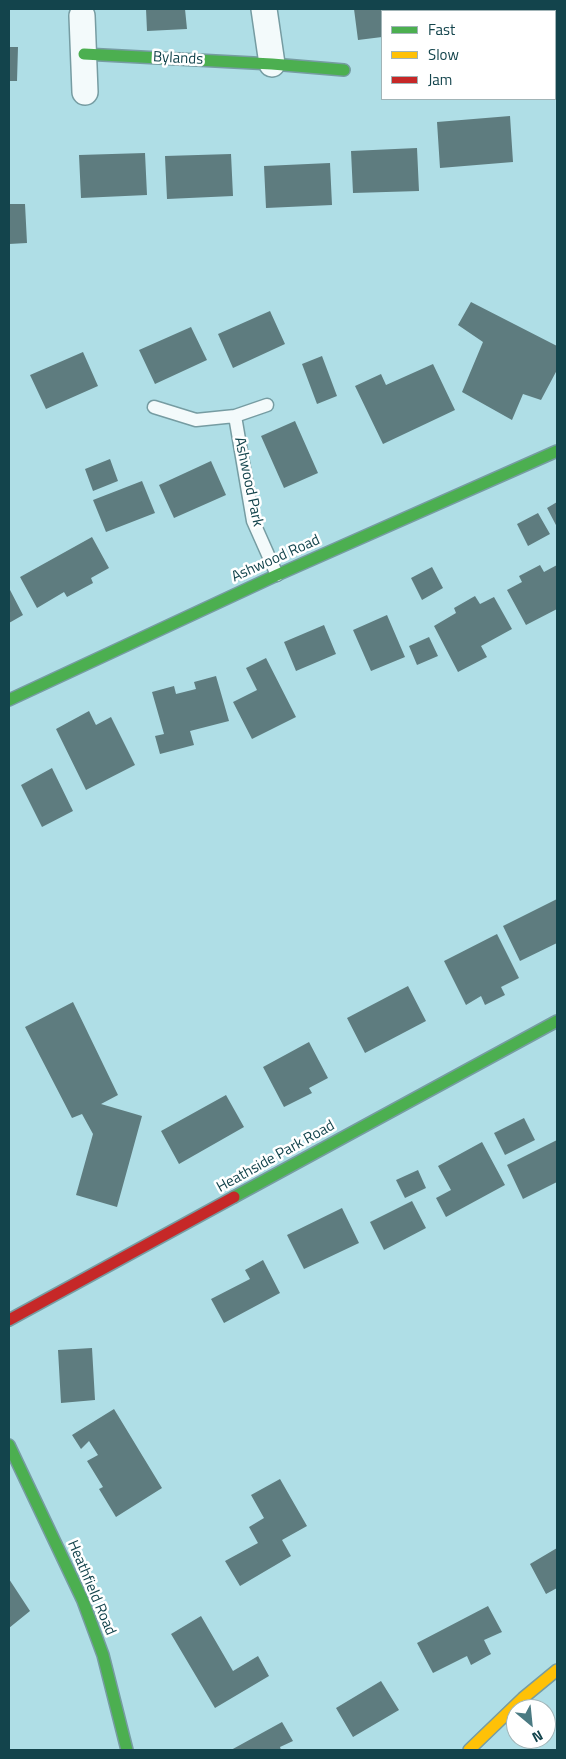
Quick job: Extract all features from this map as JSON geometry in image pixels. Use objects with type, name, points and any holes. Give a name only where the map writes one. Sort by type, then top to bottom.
[{"type":"street","points":[[264,9],[272,64]]},
{"type":"street","points":[[82,16],[85,92]]},
{"type":"street","name":"Bylands","points":[[84,54],[272,64],[344,70]]},
{"type":"street","name":"Ashwood Road","points":[[9,700],[277,575],[557,451]]},
{"type":"street","name":"Heathside Park Road","points":[[9,1320],[557,1021]]},
{"type":"street","name":"Heathfield Road","points":[[9,1445],[83,1601],[104,1655],[127,1750]]},
{"type":"street","points":[[469,1750],[523,1698],[557,1670]]},
{"type":"lane","name":"Ashwood Park","points":[[154,407],[196,420],[234,416],[267,405]]},
{"type":"lane","name":"Ashwood Park","points":[[234,416],[254,521],[277,575]]},
{"type":"building","points":[[146,9],[185,9],[187,29],[147,31]]},
{"type":"building","points":[[354,9],[392,9],[381,10],[381,37],[358,40]]},
{"type":"building","points":[[9,47],[18,47],[17,81],[9,81]]},
{"type":"building","points":[[510,116],[513,162],[440,168],[437,122]]},
{"type":"building","points":[[417,148],[419,191],[353,193],[351,151]]},
{"type":"building","points":[[145,153],[147,195],[81,198],[79,155]]},
{"type":"building","points":[[231,154],[233,196],[167,199],[165,156]]},
{"type":"building","points":[[330,163],[332,205],[266,208],[264,166]]},
{"type":"building","points":[[9,204],[25,204],[27,243],[9,244]]},
{"type":"building","points":[[471,302],[557,346],[557,370],[541,400],[523,394],[512,420],[462,392],[483,342],[458,325]]},
{"type":"building","points":[[270,311],[285,344],[233,368],[218,334]]},
{"type":"building","points":[[191,327],[207,360],[155,384],[139,350]]},
{"type":"building","points":[[83,352],[98,386],[46,409],[30,375]]},
{"type":"building","points":[[322,356],[337,396],[317,404],[302,364]]},
{"type":"building","points":[[433,364],[455,410],[383,444],[355,386],[381,374],[386,385]]},
{"type":"building","points":[[295,421],[318,473],[284,488],[261,436]]},
{"type":"building","points":[[110,459],[118,481],[93,491],[85,469]]},
{"type":"building","points":[[211,461],[226,495],[174,518],[159,485]]},
{"type":"building","points":[[142,481],[155,513],[106,532],[93,500]]},
{"type":"building","points":[[557,502],[557,527],[547,508]]},
{"type":"building","points":[[538,513],[550,534],[528,546],[517,524]]},
{"type":"building","points":[[92,537],[109,568],[91,578],[93,583],[67,597],[64,592],[37,608],[20,577]]},
{"type":"building","points":[[540,565],[544,572],[557,565],[557,609],[526,625],[507,590],[522,582],[519,576]]},
{"type":"building","points":[[432,567],[443,588],[422,600],[411,578]]},
{"type":"building","points":[[9,588],[23,615],[9,623]]},
{"type":"building","points":[[475,596],[480,604],[494,597],[512,629],[481,646],[487,657],[458,672],[434,626],[456,613],[454,608]]},
{"type":"building","points":[[387,615],[405,657],[371,671],[353,630]]},
{"type":"building","points":[[324,625],[336,654],[296,671],[284,642]]},
{"type":"building","points":[[429,637],[438,656],[417,665],[409,646]]},
{"type":"building","points":[[266,658],[296,717],[252,739],[233,702],[257,690],[246,668]]},
{"type":"building","points":[[216,676],[229,721],[190,731],[194,745],[160,754],[155,736],[164,734],[152,692],[174,686],[176,694],[196,689],[194,682]]},
{"type":"building","points":[[89,711],[96,725],[111,717],[135,765],[86,790],[56,729]]},
{"type":"building","points":[[52,768],[73,811],[42,827],[21,785]]},
{"type":"building","points":[[557,899],[557,943],[520,961],[503,926]]},
{"type":"building","points":[[497,934],[519,978],[501,987],[505,995],[485,1005],[481,996],[466,1005],[444,961]]},
{"type":"building","points":[[408,986],[426,1021],[365,1053],[347,1018]]},
{"type":"building","points":[[73,1002],[118,1095],[101,1104],[142,1116],[117,1207],[76,1195],[93,1134],[82,1114],[72,1118],[25,1027]]},
{"type":"building","points":[[309,1042],[328,1078],[309,1088],[312,1093],[284,1107],[263,1067]]},
{"type":"building","points":[[226,1095],[244,1127],[179,1164],[161,1131]]},
{"type":"building","points":[[524,1118],[535,1140],[505,1155],[494,1133]]},
{"type":"building","points":[[557,1140],[557,1182],[523,1199],[507,1165]]},
{"type":"building","points":[[482,1142],[505,1185],[446,1217],[436,1198],[451,1190],[438,1166]]},
{"type":"building","points":[[418,1170],[426,1188],[405,1198],[396,1180]]},
{"type":"building","points":[[412,1201],[426,1228],[384,1250],[370,1222]]},
{"type":"building","points":[[342,1208],[359,1243],[304,1269],[287,1235]]},
{"type":"building","points":[[263,1260],[280,1293],[224,1323],[211,1299],[250,1279],[245,1270]]},
{"type":"building","points":[[92,1348],[95,1400],[61,1403],[58,1350]]},
{"type":"building","points":[[114,1409],[162,1488],[116,1517],[99,1489],[103,1487],[87,1461],[98,1455],[89,1441],[81,1449],[72,1435]]},
{"type":"building","points":[[280,1479],[307,1526],[282,1540],[291,1556],[240,1586],[225,1561],[258,1543],[249,1527],[264,1518],[251,1495]]},
{"type":"building","points":[[557,1548],[557,1588],[546,1594],[530,1564]]},
{"type":"building","points":[[9,1579],[30,1611],[9,1628]]},
{"type":"building","points":[[488,1606],[502,1632],[484,1640],[491,1654],[471,1665],[467,1656],[433,1673],[417,1643]]},
{"type":"building","points":[[201,1616],[233,1671],[258,1656],[269,1676],[215,1708],[171,1634]]},
{"type":"building","points":[[381,1681],[399,1710],[353,1737],[336,1708]]},
{"type":"building","points":[[282,1722],[293,1741],[280,1747],[281,1750],[231,1750]]},
{"type":"traffic: fast","points":[[84,54],[272,64],[344,70]]},
{"type":"traffic: fast","points":[[9,700],[277,575],[557,451]]},
{"type":"traffic: fast","points":[[234,1197],[557,1021]]},
{"type":"traffic: fast","points":[[9,1445],[83,1601],[103,1655],[127,1750]]},
{"type":"traffic: slow","points":[[469,1750],[523,1698],[557,1670]]},
{"type":"traffic: jam","points":[[9,1320],[234,1197]]}]
